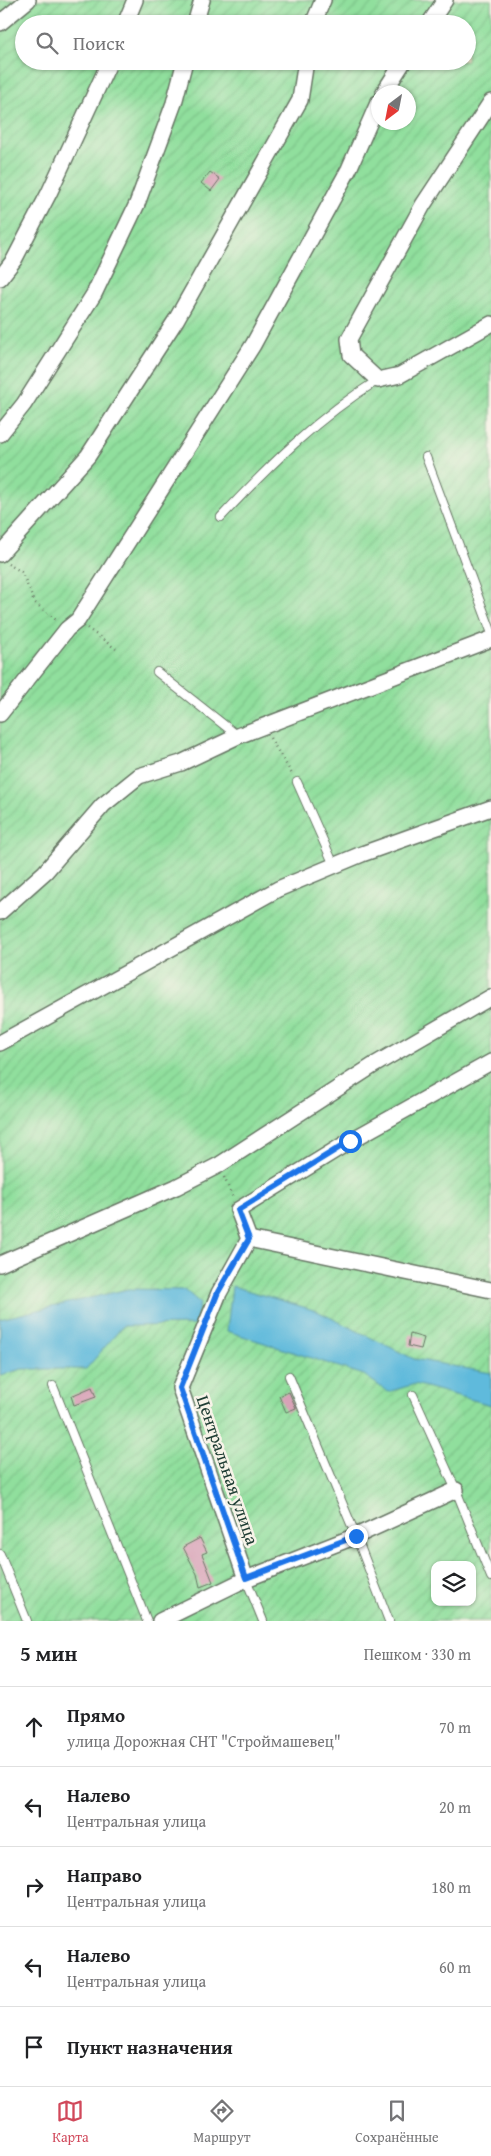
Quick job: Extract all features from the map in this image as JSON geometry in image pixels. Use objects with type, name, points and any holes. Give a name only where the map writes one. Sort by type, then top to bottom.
[{"type":"street","points":[[0,23],[28,0]]},
{"type":"street","points":[[129,15],[135,0]]},
{"type":"street","points":[[317,15],[323,0]]},
{"type":"street","points":[[435,15],[445,0]]},
{"type":"street","points":[[197,15],[199,1]]},
{"type":"street","points":[[0,278],[14,260],[49,193],[106,70]]},
{"type":"street","points":[[0,434],[24,404],[94,294],[137,204],[174,103],[183,70]]},
{"type":"street","points":[[4,559],[88,456],[176,320],[300,100],[305,70]]},
{"type":"street","points":[[389,85],[398,70]]},
{"type":"street","points":[[491,102],[423,205],[348,339],[351,355],[378,380],[400,375],[491,324]]},
{"type":"street","points":[[0,714],[67,630],[78,620],[253,344],[349,169],[371,119]]},
{"type":"street","points":[[0,912],[46,872],[103,805],[139,776],[181,763],[263,726],[491,639]]},
{"type":"street","points":[[0,1043],[278,889],[334,865],[491,808]]},
{"type":"street","points":[[0,1264],[176,1187],[219,1165],[374,1065],[491,997]]},
{"type":"street","points":[[491,1062],[350,1141],[238,1210],[249,1239],[491,1290]]},
{"type":"street","name":"Центральная улица","points":[[246,1578],[180,1388],[218,1292],[249,1239]]},
{"type":"street","points":[[160,1621],[246,1578],[356,1536],[456,1490]]},
{"type":"lane","points":[[221,517],[277,458],[345,400],[378,380]]},
{"type":"lane","points":[[426,457],[491,630]]},
{"type":"lane","points":[[156,672],[238,736]]},
{"type":"lane","points":[[297,782],[334,865]]},
{"type":"lane","points":[[289,1376],[356,1536],[389,1621]]},
{"type":"lane","points":[[53,1386],[147,1621]]},
{"type":"lane","points":[[413,1395],[456,1490],[491,1577]]},
{"type":"lane","points":[[0,1554],[27,1621]]},
{"type":"lane","points":[[246,1578],[263,1621]]},
{"type":"path","points":[[4,559],[22,572],[34,602],[67,630]]},
{"type":"path","points":[[90,631],[116,650]]},
{"type":"path","points":[[263,726],[297,782]]},
{"type":"path","points":[[219,1165],[238,1210]]},
{"type":"green space","points":[[0,0],[491,0],[491,1621],[0,1621]]},
{"type":"water","points":[[232,1286],[317,1311],[414,1359],[491,1373],[491,1405],[415,1384],[388,1392],[364,1375],[227,1331]]},
{"type":"water","points":[[128,1289],[185,1290],[200,1303],[195,1325],[123,1326],[86,1369],[22,1369],[0,1375],[0,1319]]},
{"type":"building","points":[[210,172],[220,179],[211,191],[201,183]]},
{"type":"building","points":[[410,1334],[424,1338],[421,1349],[408,1346]]},
{"type":"building","points":[[92,1387],[96,1397],[74,1405],[71,1396]]},
{"type":"building","points":[[289,1392],[296,1408],[286,1412],[279,1396]]},
{"type":"building","points":[[200,1538],[207,1552],[202,1554],[213,1582],[200,1587],[197,1574],[183,1547]]},
{"type":"route","points":[[350,1141],[238,1210],[249,1239],[218,1292],[180,1388],[246,1578],[356,1536]]}]
